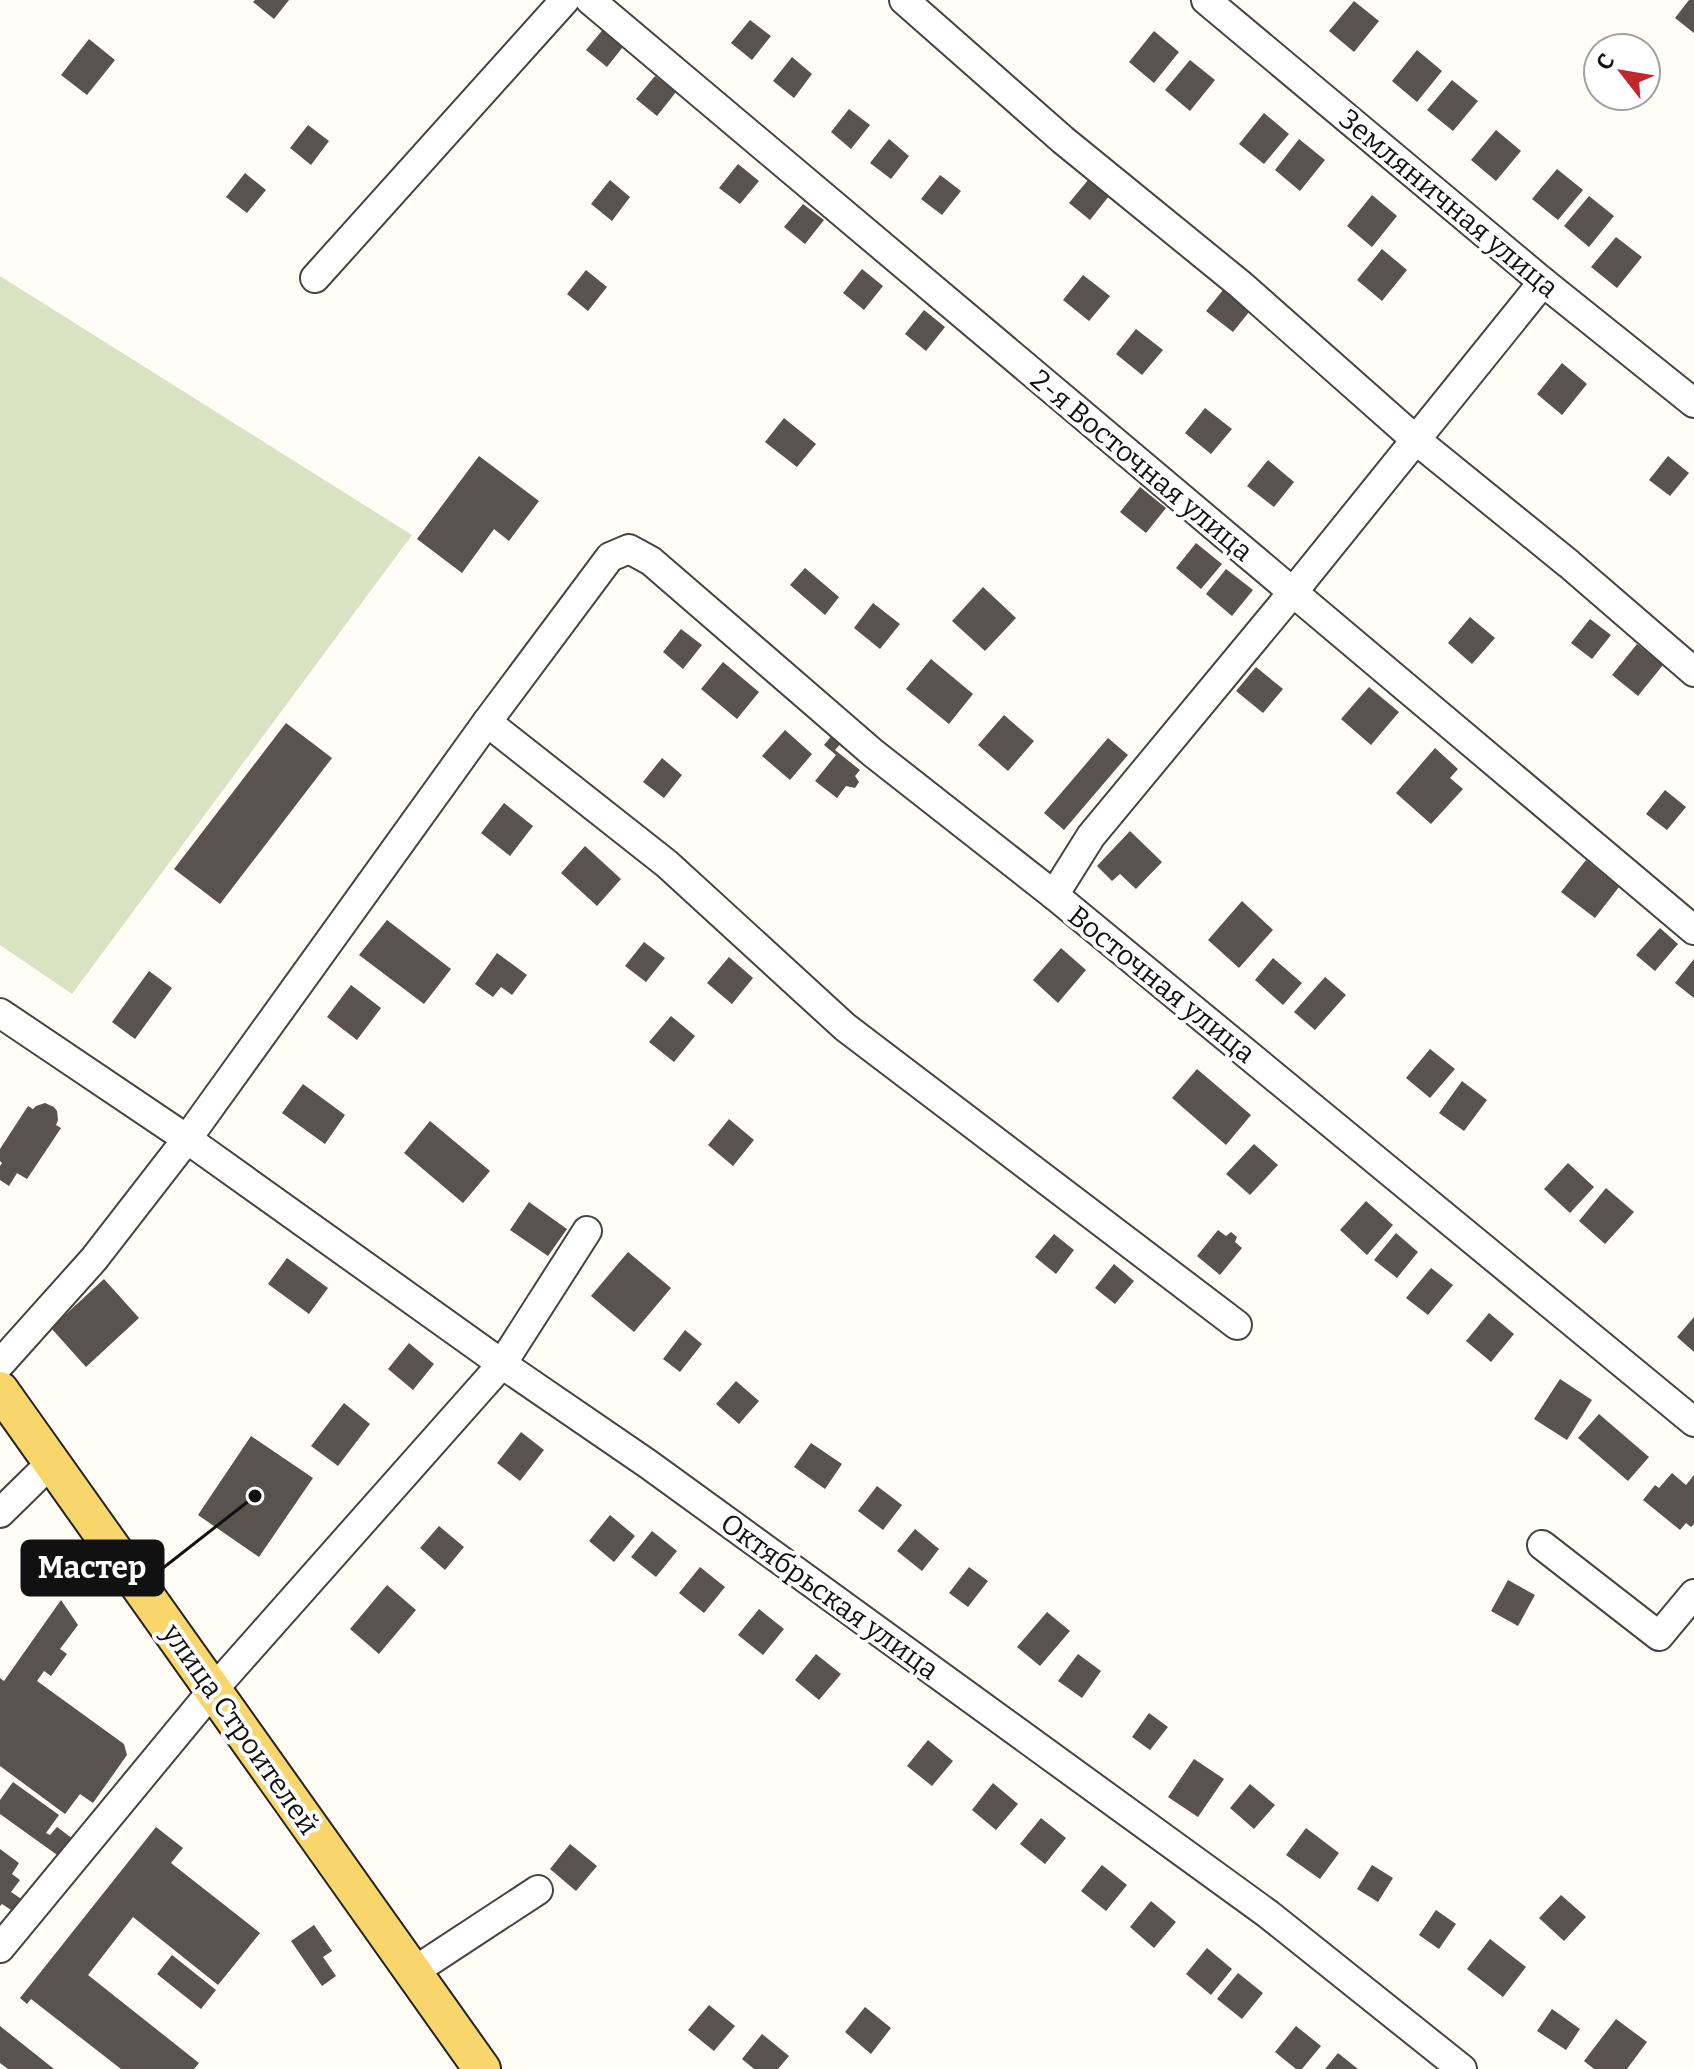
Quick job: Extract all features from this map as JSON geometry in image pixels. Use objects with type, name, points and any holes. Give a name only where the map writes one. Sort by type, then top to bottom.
[{"type":"main road","name":"улица Строителей","points":[[0,1390],[482,2069]]},
{"type":"street","points":[[315,278],[565,0]]},
{"type":"street","name":"2-я Восточная улица","points":[[590,0],[1694,930]]},
{"type":"street","points":[[904,0],[1063,140],[1241,285],[1416,440],[1569,564],[1694,672]]},
{"type":"street","name":"Земляничная улица","points":[[1206,0],[1543,282],[1694,403]]},
{"type":"street","points":[[1054,895],[1091,836],[1543,282]]},
{"type":"street","name":"Восточная улица","points":[[487,722],[610,557],[629,549],[651,561],[873,753],[1054,895],[1694,1422]]},
{"type":"street","points":[[0,1364],[94,1259],[187,1139],[487,722],[667,864],[845,1027],[1237,1325]]},
{"type":"street","name":"Октябрьская улица","points":[[0,1013],[187,1139],[648,1464],[1268,1914],[1462,2069]]},
{"type":"street","points":[[0,1948],[213,1690],[502,1364],[587,1231]]},
{"type":"street","points":[[0,1513],[52,1462]]},
{"type":"street","points":[[1542,1545],[1659,1636],[1694,1594]]},
{"type":"street","points":[[413,1972],[538,1890]]},
{"type":"green space","points":[[0,276],[412,535],[72,994],[0,945]]},
{"type":"building","points":[[289,0],[274,19],[253,2]]},
{"type":"building","points":[[1689,0],[1694,0],[1694,33],[1675,18]]},
{"type":"building","points":[[1354,1],[1379,21],[1354,52],[1329,31]]},
{"type":"building","points":[[750,20],[771,36],[752,60],[731,43]]},
{"type":"building","points":[[605,27],[626,43],[607,67],[586,50]]},
{"type":"building","points":[[1154,31],[1179,52],[1154,83],[1129,62]]},
{"type":"building","points":[[89,39],[115,60],[87,95],[61,75]]},
{"type":"building","points":[[1417,50],[1442,71],[1417,102],[1392,81]]},
{"type":"building","points":[[792,57],[812,74],[794,98],[773,81]]},
{"type":"building","points":[[1190,60],[1215,80],[1190,111],[1165,90]]},
{"type":"building","points":[[655,76],[676,92],[657,116],[636,99]]},
{"type":"building","points":[[1452,80],[1478,101],[1453,131],[1427,110]]},
{"type":"building","points":[[849,109],[870,125],[851,149],[831,132]]},
{"type":"building","points":[[1264,113],[1289,134],[1264,164],[1239,144]]},
{"type":"building","points":[[308,125],[329,141],[311,165],[290,148]]},
{"type":"building","points":[[1496,130],[1521,151],[1496,181],[1471,160]]},
{"type":"building","points":[[889,139],[909,156],[891,179],[870,163]]},
{"type":"building","points":[[1299,139],[1325,160],[1300,191],[1275,170]]},
{"type":"building","points":[[738,164],[759,181],[740,204],[719,188]]},
{"type":"building","points":[[1557,169],[1583,190],[1558,220],[1532,199]]},
{"type":"building","points":[[245,173],[266,190],[247,213],[226,197]]},
{"type":"building","points":[[940,175],[961,191],[942,215],[921,199]]},
{"type":"building","points":[[610,180],[630,197],[612,221],[591,204]]},
{"type":"building","points":[[1088,180],[1109,196],[1090,220],[1069,203]]},
{"type":"building","points":[[1372,195],[1397,216],[1372,247],[1347,226]]},
{"type":"building","points":[[1589,196],[1614,216],[1589,247],[1564,226]]},
{"type":"building","points":[[803,204],[824,220],[805,244],[784,227]]},
{"type":"building","points":[[1616,237],[1642,257],[1617,288],[1591,267]]},
{"type":"building","points":[[1382,249],[1407,270],[1382,301],[1357,280]]},
{"type":"building","points":[[862,269],[883,286],[864,310],[843,293]]},
{"type":"building","points":[[586,270],[607,287],[588,311],[567,294]]},
{"type":"building","points":[[1083,275],[1110,296],[1089,321],[1063,300]]},
{"type":"building","points":[[1227,285],[1253,307],[1233,332],[1206,311]]},
{"type":"building","points":[[924,310],[945,327],[926,351],[905,334]]},
{"type":"building","points":[[1136,329],[1163,350],[1142,375],[1116,354]]},
{"type":"building","points":[[1562,363],[1587,384],[1562,415],[1537,394]]},
{"type":"building","points":[[1205,408],[1232,429],[1211,454],[1185,433]]},
{"type":"building","points":[[784,418],[816,444],[797,467],[765,442]]},
{"type":"building","points":[[479,456],[539,501],[509,541],[494,529],[462,573],[417,539]]},
{"type":"building","points":[[1668,456],[1689,473],[1670,496],[1649,480]]},
{"type":"building","points":[[1268,460],[1294,482],[1274,507],[1247,486]]},
{"type":"building","points":[[1140,487],[1166,508],[1146,533],[1120,512]]},
{"type":"building","points":[[1196,543],[1222,564],[1201,589],[1176,568]]},
{"type":"building","points":[[805,568],[839,597],[825,615],[790,585]]},
{"type":"building","points":[[1226,569],[1253,590],[1232,616],[1206,594]]},
{"type":"building","points":[[983,587],[1016,618],[985,651],[952,621]]},
{"type":"building","points":[[873,603],[900,624],[880,649],[854,628]]},
{"type":"building","points":[[1470,617],[1495,638],[1472,664],[1448,643]]},
{"type":"building","points":[[1590,619],[1611,635],[1592,659],[1571,643]]},
{"type":"building","points":[[681,629],[702,645],[683,669],[663,652]]},
{"type":"building","points":[[1637,644],[1663,665],[1638,696],[1612,675]]},
{"type":"building","points":[[931,659],[973,694],[949,724],[906,689]]},
{"type":"building","points":[[723,662],[759,692],[737,719],[701,689]]},
{"type":"building","points":[[1256,667],[1283,689],[1263,713],[1236,691]]},
{"type":"building","points":[[1369,687],[1399,712],[1371,745],[1341,719]]},
{"type":"building","points":[[1004,715],[1034,741],[1008,771],[978,745]]},
{"type":"building","points":[[286,723],[332,758],[220,904],[174,869]]},
{"type":"building","points":[[785,730],[812,754],[790,780],[762,756]]},
{"type":"building","points":[[834,733],[843,741],[835,750],[860,770],[855,776],[859,782],[855,788],[846,786],[837,798],[815,781],[836,755],[824,745]]},
{"type":"building","points":[[1108,738],[1128,755],[1064,830],[1044,813]]},
{"type":"building","points":[[1435,748],[1458,769],[1450,778],[1463,789],[1431,824],[1396,793]]},
{"type":"building","points":[[662,758],[682,775],[664,798],[643,782]]},
{"type":"building","points":[[1665,790],[1686,807],[1667,830],[1646,814]]},
{"type":"building","points":[[504,803],[533,826],[510,856],[481,833]]},
{"type":"building","points":[[1130,831],[1162,862],[1136,889],[1120,874],[1112,881],[1097,866]]},
{"type":"building","points":[[585,846],[621,879],[597,906],[561,873]]},
{"type":"building","points":[[1586,860],[1619,887],[1595,918],[1561,892]]},
{"type":"building","points":[[1242,901],[1273,930],[1239,968],[1208,940]]},
{"type":"building","points":[[387,920],[451,969],[424,1004],[359,955]]},
{"type":"building","points":[[1660,928],[1678,944],[1655,971],[1636,955]]},
{"type":"building","points":[[644,942],[665,958],[646,982],[625,966]]},
{"type":"building","points":[[1061,948],[1086,970],[1058,1003],[1033,980]]},
{"type":"building","points":[[497,953],[527,975],[512,995],[501,987],[493,997],[475,984]]},
{"type":"building","points":[[729,957],[753,978],[732,1004],[707,983]]},
{"type":"building","points":[[1273,958],[1302,983],[1283,1005],[1255,980]]},
{"type":"building","points":[[1694,959],[1694,998],[1675,983]]},
{"type":"building","points":[[149,971],[172,988],[135,1039],[112,1022]]},
{"type":"building","points":[[1325,977],[1346,995],[1315,1030],[1294,1012]]},
{"type":"building","points":[[351,985],[381,1008],[357,1040],[327,1017]]},
{"type":"building","points":[[671,1016],[695,1036],[674,1062],[649,1042]]},
{"type":"building","points":[[1430,1049],[1455,1069],[1430,1098],[1406,1078]]},
{"type":"building","points":[[1197,1069],[1251,1115],[1226,1145],[1172,1098]]},
{"type":"building","points":[[1462,1081],[1487,1100],[1464,1131],[1439,1113]]},
{"type":"building","points":[[303,1084],[345,1115],[325,1144],[282,1113]]},
{"type":"building","points":[[45,1103],[57,1111],[56,1125],[61,1128],[27,1179],[17,1173],[9,1186],[0,1180],[0,1149],[28,1106],[33,1109]]},
{"type":"building","points":[[729,1119],[754,1140],[733,1166],[708,1145]]},
{"type":"building","points":[[430,1121],[490,1171],[463,1203],[404,1153]]},
{"type":"building","points":[[1254,1144],[1278,1165],[1250,1195],[1226,1174]]},
{"type":"building","points":[[1568,1163],[1594,1187],[1570,1213],[1544,1189]]},
{"type":"building","points":[[1606,1188],[1634,1212],[1605,1244],[1579,1221]]},
{"type":"building","points":[[1366,1201],[1393,1225],[1367,1255],[1340,1230]]},
{"type":"building","points":[[529,1202],[567,1229],[548,1256],[510,1230]]},
{"type":"building","points":[[1218,1230],[1226,1236],[1231,1232],[1242,1248],[1220,1275],[1197,1256]]},
{"type":"building","points":[[1396,1233],[1418,1252],[1397,1278],[1374,1260]]},
{"type":"building","points":[[1054,1234],[1074,1250],[1056,1274],[1035,1257]]},
{"type":"building","points":[[628,1252],[671,1288],[634,1332],[591,1296]]},
{"type":"building","points":[[287,1258],[328,1288],[309,1314],[268,1284]]},
{"type":"building","points":[[1114,1264],[1134,1281],[1115,1304],[1095,1288]]},
{"type":"building","points":[[1431,1268],[1453,1285],[1428,1315],[1406,1298]]},
{"type":"building","points":[[104,1279],[139,1318],[86,1367],[51,1328]]},
{"type":"building","points":[[1489,1313],[1514,1334],[1491,1362],[1466,1341]]},
{"type":"building","points":[[1694,1317],[1694,1352],[1677,1337]]},
{"type":"building","points":[[685,1330],[702,1344],[680,1372],[663,1359]]},
{"type":"building","points":[[409,1343],[434,1364],[413,1390],[388,1369]]},
{"type":"building","points":[[1560,1379],[1592,1400],[1567,1440],[1534,1419]]},
{"type":"building","points":[[736,1381],[759,1401],[739,1424],[716,1404]]},
{"type":"building","points":[[344,1403],[370,1424],[338,1466],[311,1446]]},
{"type":"building","points":[[1599,1414],[1649,1457],[1628,1481],[1578,1438]]},
{"type":"building","points":[[521,1432],[544,1450],[520,1481],[497,1463]]},
{"type":"building","points":[[251,1436],[313,1478],[259,1557],[198,1515]]},
{"type":"building","points":[[811,1443],[842,1464],[825,1489],[794,1467]]},
{"type":"building","points":[[1672,1473],[1686,1485],[1694,1475],[1694,1524],[1691,1527],[1686,1523],[1680,1530],[1643,1500],[1655,1485],[1659,1488]]},
{"type":"building","points":[[877,1486],[902,1505],[883,1530],[858,1511]]},
{"type":"building","points":[[610,1515],[635,1536],[614,1562],[589,1541]]},
{"type":"building","points":[[439,1526],[464,1547],[445,1570],[420,1548]]},
{"type":"building","points":[[915,1529],[939,1549],[922,1571],[897,1551]]},
{"type":"building","points":[[652,1531],[677,1551],[656,1577],[631,1557]]},
{"type":"building","points":[[700,1567],[725,1587],[704,1613],[679,1593]]},
{"type":"building","points":[[969,1567],[988,1581],[968,1607],[949,1593]]},
{"type":"building","points":[[1508,1580],[1535,1595],[1518,1626],[1491,1611]]},
{"type":"building","points":[[387,1585],[416,1610],[379,1654],[350,1629]]},
{"type":"building","points":[[61,1600],[78,1625],[60,1649],[67,1654],[51,1676],[44,1671],[37,1681],[124,1744],[127,1755],[93,1803],[80,1794],[65,1814],[0,1766],[0,1678],[4,1681]]},
{"type":"building","points":[[759,1609],[784,1629],[763,1655],[738,1635]]},
{"type":"building","points":[[1047,1612],[1070,1631],[1040,1666],[1017,1647]]},
{"type":"building","points":[[816,1654],[841,1674],[819,1700],[795,1680]]},
{"type":"building","points":[[1078,1654],[1101,1671],[1082,1698],[1058,1681]]},
{"type":"building","points":[[1149,1713],[1168,1727],[1150,1750],[1132,1737]]},
{"type":"building","points":[[928,1740],[953,1761],[932,1786],[907,1766]]},
{"type":"building","points":[[1194,1759],[1224,1779],[1198,1817],[1168,1797]]},
{"type":"building","points":[[13,1782],[59,1815],[46,1833],[50,1835],[57,1827],[73,1839],[60,1857],[0,1814],[0,1800]]},
{"type":"building","points":[[993,1783],[1018,1804],[996,1830],[972,1810]]},
{"type":"building","points":[[1250,1784],[1275,1805],[1254,1829],[1230,1808]]},
{"type":"building","points":[[1041,1818],[1066,1838],[1045,1864],[1020,1844]]},
{"type":"building","points":[[156,1827],[183,1848],[171,1863],[260,1933],[218,1985],[133,1917],[88,1975],[199,2063],[194,2069],[121,2069],[31,1999],[27,2004],[20,1998]]},
{"type":"building","points":[[1306,1828],[1339,1853],[1320,1879],[1286,1855]]},
{"type":"building","points":[[570,1844],[597,1866],[576,1891],[550,1869]]},
{"type":"building","points":[[0,1849],[19,1863],[12,1874],[20,1880],[11,1892],[23,1900],[14,1912],[2,1904],[0,1906]]},
{"type":"building","points":[[1102,1865],[1127,1885],[1106,1911],[1081,1891]]},
{"type":"building","points":[[1372,1865],[1393,1878],[1378,1902],[1357,1889]]},
{"type":"building","points":[[1561,1895],[1586,1917],[1564,1941],[1539,1918]]},
{"type":"building","points":[[1151,1901],[1176,1922],[1154,1948],[1130,1927]]},
{"type":"building","points":[[1436,1910],[1456,1924],[1439,1949],[1419,1935]]},
{"type":"building","points":[[314,1925],[332,1951],[323,1957],[336,1976],[322,1986],[291,1941]]},
{"type":"building","points":[[1490,1939],[1526,1967],[1503,1997],[1467,1969]]},
{"type":"building","points":[[1207,1948],[1232,1969],[1211,1995],[1186,1974]]},
{"type":"building","points":[[172,1955],[216,1990],[201,2009],[157,1974]]},
{"type":"building","points":[[1238,1973],[1263,1993],[1242,2019],[1217,1999]]},
{"type":"building","points":[[709,2005],[735,2026],[714,2051],[688,2030]]},
{"type":"building","points":[[865,2007],[891,2028],[871,2054],[845,2032]]},
{"type":"building","points":[[1552,2009],[1580,2029],[1566,2050],[1537,2031]]},
{"type":"building","points":[[1616,2019],[1647,2042],[1627,2069],[1594,2069],[1584,2061]]},
{"type":"building","points":[[0,2026],[54,2069],[8,2069],[0,2063]]},
{"type":"building","points":[[1296,2026],[1321,2046],[1302,2069],[1296,2069],[1275,2052]]},
{"type":"building","points":[[762,2034],[789,2056],[778,2069],[754,2069],[742,2059]]},
{"type":"building","points":[[1338,2053],[1358,2069],[1325,2069]]},
{"type":"place","name":"Мастер","points":[[255,1496]]}]
